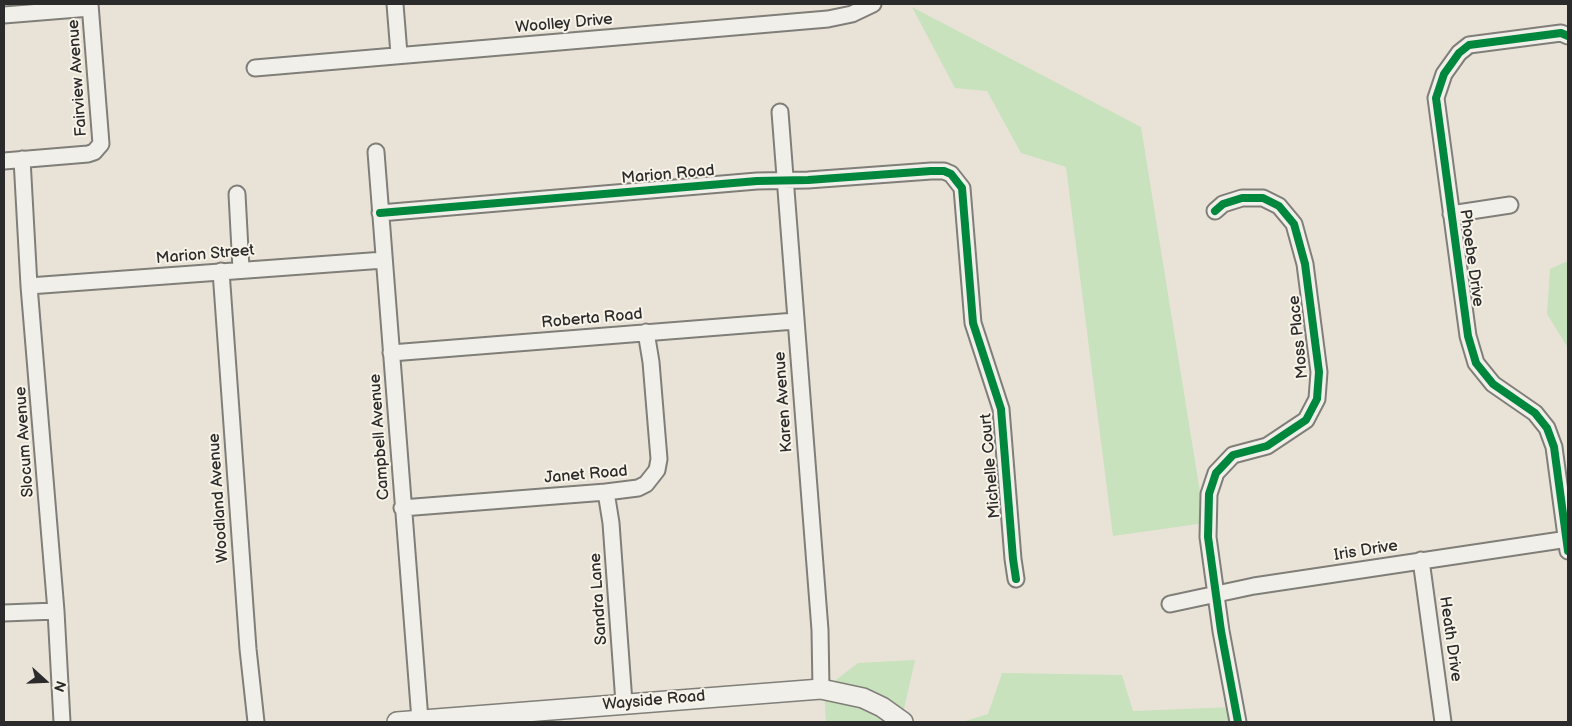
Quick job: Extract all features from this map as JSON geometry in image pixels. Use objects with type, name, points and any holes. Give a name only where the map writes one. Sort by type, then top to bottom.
[{"type":"street","points":[[395,4],[399,54]]},
{"type":"street","name":"Woolley Drive","points":[[255,68],[399,54],[828,20],[852,14],[873,4]]},
{"type":"street","points":[[4,15],[90,6]]},
{"type":"street","name":"Fairview Avenue","points":[[22,159],[88,154],[97,149],[101,144],[90,6]]},
{"type":"street","name":"Phoebe Drive","points":[[1568,36],[1560,33],[1480,42],[1469,45],[1451,62],[1441,79],[1436,98],[1468,336],[1476,363],[1493,384],[1535,413],[1547,428],[1554,447],[1568,543]]},
{"type":"street","name":"Karen Avenue","points":[[780,112],[821,648],[821,689]]},
{"type":"street","name":"Campbell Avenue","points":[[376,152],[402,508],[420,720]]},
{"type":"street","points":[[4,161],[22,159]]},
{"type":"street","name":"Slocum Avenue","points":[[22,159],[29,286],[56,611],[62,722]]},
{"type":"street","name":"Marion Road","points":[[380,213],[931,171],[944,171],[956,177]]},
{"type":"street","name":"Michelle Court","points":[[956,177],[962,188],[964,200],[972,323],[1002,409],[1012,559],[1016,580]]},
{"type":"street","points":[[237,194],[241,269]]},
{"type":"street","name":"Moss Place","points":[[1214,211],[1223,204],[1242,198],[1263,198],[1279,206],[1294,224],[1305,264],[1319,372],[1317,399],[1306,420],[1267,446],[1233,455],[1216,473],[1209,494],[1208,537],[1238,722]]},
{"type":"street","points":[[1451,214],[1510,205]]},
{"type":"street","name":"Marion Street","points":[[29,286],[384,260]]},
{"type":"street","name":"Woodland Avenue","points":[[221,271],[248,649],[256,722]]},
{"type":"street","name":"Roberta Road","points":[[391,353],[795,321]]},
{"type":"street","name":"Janet Road","points":[[402,508],[606,492],[638,488],[653,478],[657,470],[659,458],[646,332]]},
{"type":"street","name":"Sandra Lane","points":[[606,492],[611,524],[624,703]]},
{"type":"street","name":"Iris Drive","points":[[1170,604],[1254,586],[1421,560],[1568,543]]},
{"type":"street","name":"Heath Drive","points":[[1421,560],[1443,722]]},
{"type":"street","points":[[4,613],[56,611]]},
{"type":"street","name":"Wayside Road","points":[[397,722],[524,717],[624,703],[821,689],[863,698],[882,707],[903,722]]},
{"type":"green space","points":[[912,7],[1141,127],[1205,523],[1113,536],[1066,167],[1021,153],[987,91],[955,88]]},
{"type":"green space","points":[[1568,261],[1568,348],[1547,314],[1550,269]]},
{"type":"green space","points":[[915,660],[901,722],[826,722],[824,689],[858,663]]},
{"type":"green space","points":[[1002,673],[1122,675],[1133,711],[1233,707],[1238,722],[962,722],[988,714]]},
{"type":"cycle path","points":[[1568,36],[1561,33],[1469,45],[1459,53],[1444,74],[1436,98],[1468,336],[1476,363],[1493,384],[1535,413],[1547,428],[1554,447],[1568,551]]},
{"type":"cycle path","points":[[380,213],[757,181],[808,180],[931,171],[944,171],[951,174],[962,188],[973,323],[1001,409],[1016,579]]},
{"type":"cycle path","points":[[1215,211],[1223,204],[1242,198],[1263,198],[1279,206],[1294,224],[1305,264],[1319,372],[1317,399],[1306,420],[1267,446],[1233,455],[1216,473],[1209,494],[1208,537],[1221,631],[1238,722]]}]
